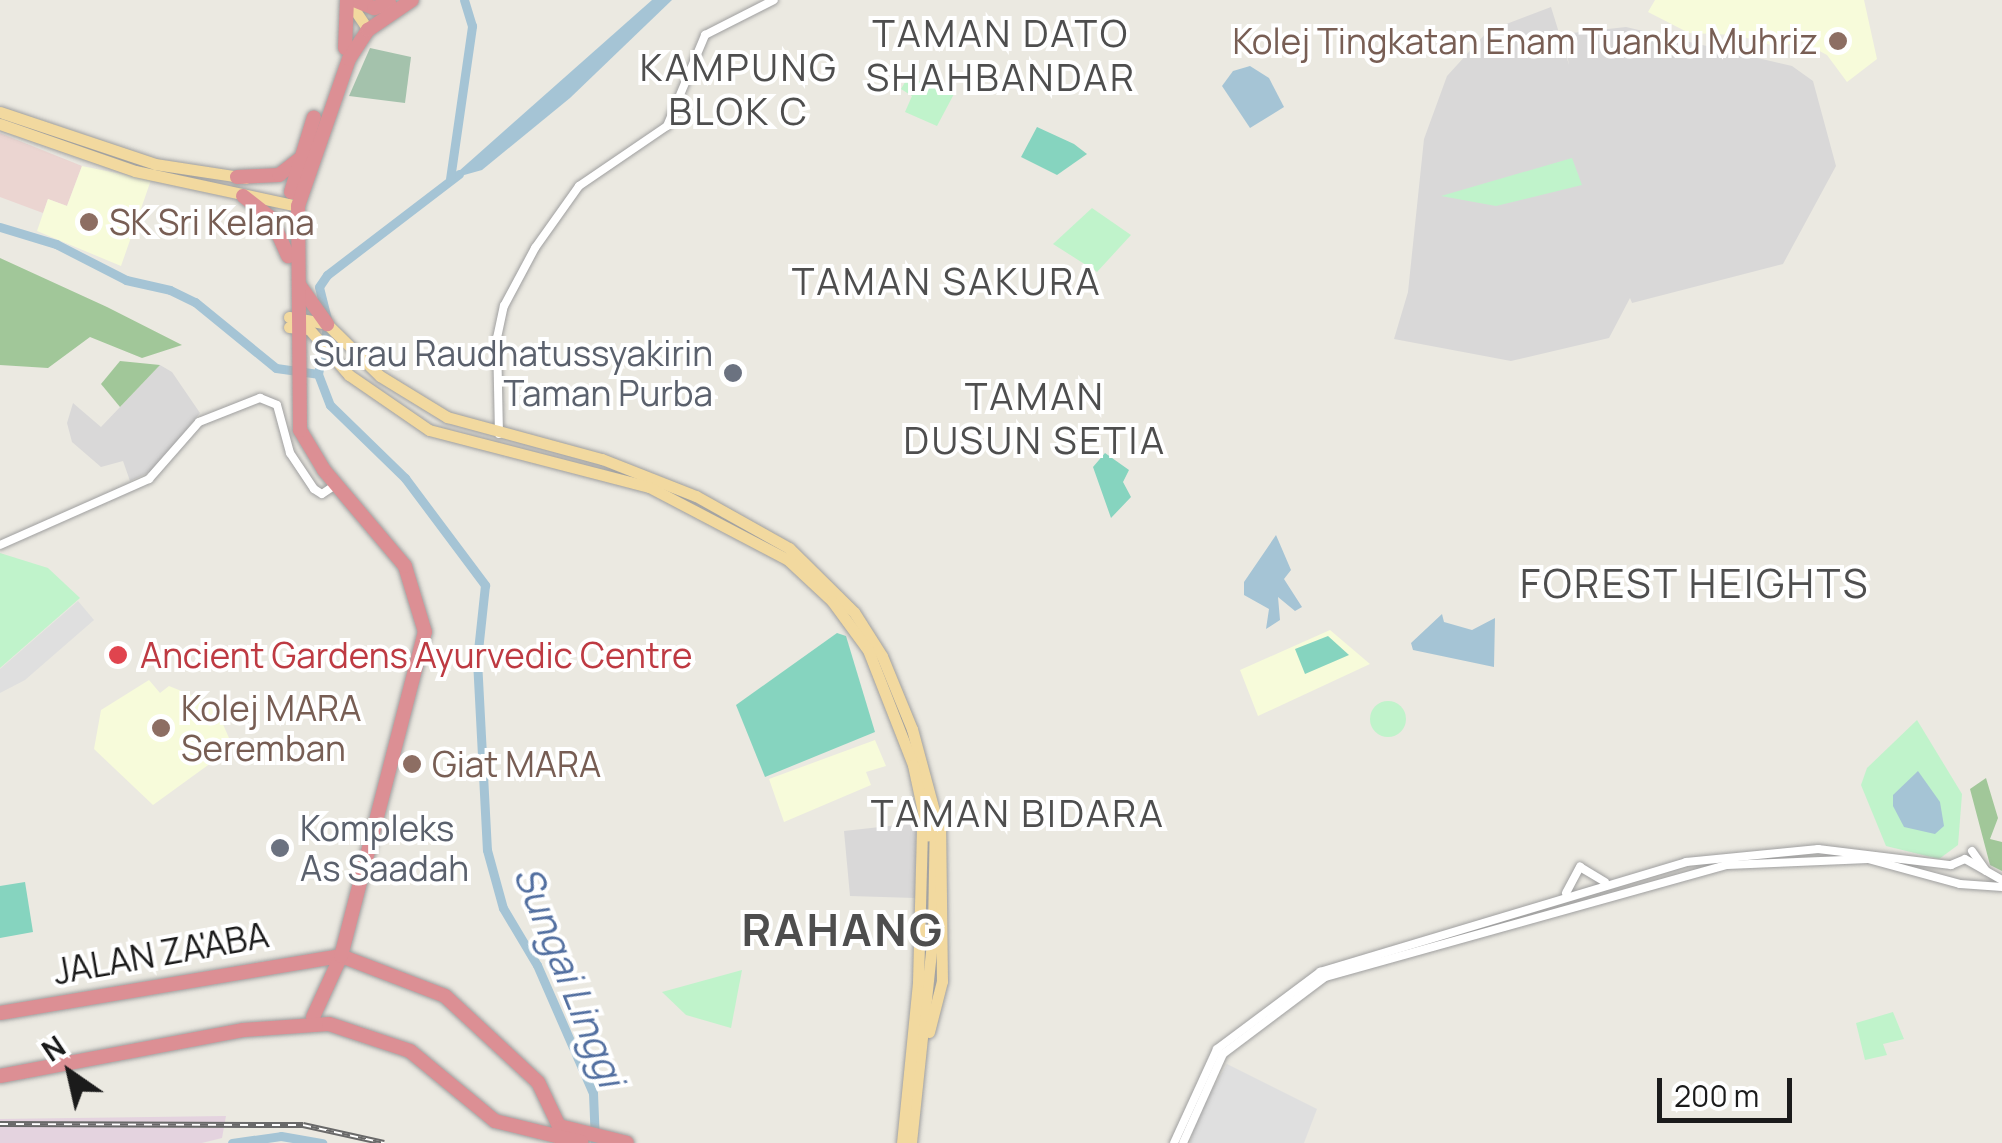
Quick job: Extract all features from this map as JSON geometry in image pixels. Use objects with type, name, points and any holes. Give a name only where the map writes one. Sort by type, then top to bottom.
[{"type":"highway","points":[[313,1018],[337,956],[418,632],[400,569],[294,432],[288,256],[298,160],[345,48],[351,0],[374,8],[392,2]]},
{"type":"highway","points":[[297,185],[326,109],[368,25],[412,0]]},
{"type":"highway","points":[[345,48],[392,2]]},
{"type":"highway","points":[[237,177],[278,175],[298,160]]},
{"type":"highway","points":[[244,196],[271,218],[288,256]]},
{"type":"highway","points":[[293,206],[298,276],[293,322]]},
{"type":"highway","points":[[298,276],[307,301],[327,324]]},
{"type":"highway","points":[[337,956],[459,1006],[538,1082],[548,1110],[559,1126],[578,1139]]},
{"type":"highway","name":"JALAN ZA'ABA","points":[[0,1013],[337,956]]},
{"type":"highway","points":[[0,1076],[313,1018],[360,1027],[391,1042],[425,1062],[487,1116],[530,1133],[627,1143]]},
{"type":"highway","points":[[243,1030],[322,1024],[391,1042]]},
{"type":"highway","points":[[530,1133],[543,1126],[548,1110]]},
{"type":"main road","points":[[351,0],[368,25]]},
{"type":"main road","points":[[0,112],[155,164],[297,185]]},
{"type":"main road","points":[[0,124],[124,168],[293,206]]},
{"type":"main road","points":[[263,200],[276,194],[270,181]]},
{"type":"main road","points":[[293,322],[327,324],[361,358],[423,406],[499,434],[602,459],[696,496],[819,572],[882,656],[918,746],[944,845],[942,981],[908,1143]]},
{"type":"main road","points":[[293,322],[320,341],[349,375],[429,430],[649,487],[787,559],[854,628],[913,765],[928,829],[926,936],[908,1143]]},
{"type":"main road","points":[[349,375],[346,362],[361,358]]},
{"type":"main road","points":[[908,1143],[922,898],[913,765]]},
{"type":"main road","points":[[908,1143],[926,1007],[935,814]]},
{"type":"street","points":[[499,434],[496,338],[504,306],[535,248],[579,186],[667,126],[705,36],[774,0]]},
{"type":"street","points":[[0,545],[149,478],[199,422],[260,398],[277,404],[290,453],[314,489],[322,494],[333,487]]},
{"type":"street","points":[[1174,1143],[1216,1049],[1306,979],[1558,898],[1686,862],[1796,849],[1951,865],[1965,860],[2000,882]]},
{"type":"street","points":[[1972,851],[2000,882]]},
{"type":"street","points":[[1183,1143],[1217,1063],[1235,1044],[1325,977],[1698,870],[1838,857],[1970,881],[2000,882]]},
{"type":"street","points":[[1950,876],[1951,865]]},
{"type":"street","points":[[1558,898],[1572,890],[1580,867],[1594,880],[1615,881]]},
{"type":"street","points":[[1970,881],[1974,869]]},
{"type":"street","points":[[1217,1063],[1232,1057],[1235,1044]]},
{"type":"shaded area","name":"Kolej Tingkatan Enam Tuanku Muhriz","points":[[1655,0],[1864,0],[1877,59],[1847,82],[1827,55],[1799,40],[1781,48],[1737,35],[1689,33],[1648,12]]},
{"type":"shaded area","points":[[1551,7],[1569,65],[1563,34],[1626,27],[1792,66],[1813,81],[1836,166],[1783,264],[1632,303],[1630,298],[1609,338],[1511,361],[1394,339],[1408,292],[1424,139],[1447,76],[1488,31]]},
{"type":"shaded area","points":[[370,48],[411,57],[405,103],[349,96]]},
{"type":"shaded area","points":[[908,77],[954,94],[937,126],[905,112],[912,96],[901,89]]},
{"type":"shaded area","points":[[0,133],[82,166],[67,206],[48,199],[43,213],[0,197]]},
{"type":"shaded area","points":[[1572,158],[1582,185],[1496,206],[1441,196]]},
{"type":"shaded area","name":"SK Sri Kelana","points":[[82,166],[151,180],[121,266],[37,231],[48,199],[67,206]]},
{"type":"shaded area","points":[[1092,208],[1131,235],[1097,272],[1053,244]]},
{"type":"shaded area","points":[[160,365],[172,372],[200,413],[154,470],[130,481],[123,461],[101,467],[72,442],[67,423],[73,403],[101,427]]},
{"type":"shaded area","points":[[0,553],[48,568],[80,598],[0,668]]},
{"type":"shaded area","points":[[78,601],[94,620],[25,680],[0,693],[0,669]]},
{"type":"shaded area","points":[[1330,630],[1370,664],[1258,716],[1240,670]]},
{"type":"shaded area","name":"Kolej MARA Seremban","points":[[149,680],[160,693],[169,686],[214,704],[233,747],[153,805],[94,749],[101,710]]},
{"type":"shaded area","points":[[1388,701],[1401,706],[1406,719],[1401,732],[1388,737],[1375,732],[1370,719],[1375,706]]},
{"type":"shaded area","points":[[1917,720],[1962,794],[1958,845],[1939,859],[1886,846],[1861,785],[1867,768]]},
{"type":"shaded area","points":[[875,740],[886,766],[866,772],[871,785],[784,822],[769,779]]},
{"type":"shaded area","points":[[916,823],[915,898],[850,896],[844,831]]},
{"type":"shaded area","points":[[742,970],[731,1028],[686,1015],[662,992]]},
{"type":"shaded area","points":[[1893,1012],[1904,1039],[1883,1044],[1887,1055],[1865,1060],[1856,1023]]},
{"type":"shaded area","points":[[1227,1064],[1317,1109],[1304,1143],[1190,1143],[1196,1117]]},
{"type":"shaded area","points":[[226,1116],[222,1138],[202,1143],[0,1143],[0,1119]]},
{"type":"green space","points":[[1037,127],[1087,154],[1057,175],[1021,157]]},
{"type":"green space","points":[[0,258],[182,345],[142,358],[90,337],[48,368],[0,365]]},
{"type":"green space","points":[[120,361],[160,365],[120,407],[101,384]]},
{"type":"green space","points":[[1105,453],[1129,470],[1123,482],[1131,497],[1111,518],[1093,467]]},
{"type":"green space","points":[[837,633],[846,636],[875,732],[765,777],[736,705]]},
{"type":"green space","points":[[1328,636],[1349,655],[1305,674],[1295,649]]},
{"type":"green space","points":[[1986,778],[1998,818],[1990,839],[2002,842],[2002,871],[1990,865],[1970,789]]},
{"type":"green space","points":[[25,882],[33,932],[0,938],[0,886]]},
{"type":"water","points":[[652,0],[672,0],[570,98],[482,170],[450,179]]},
{"type":"water","points":[[1250,66],[1269,78],[1284,107],[1250,128],[1222,86],[1233,71]]},
{"type":"water","points":[[1276,535],[1291,570],[1284,579],[1302,607],[1295,611],[1278,597],[1280,620],[1266,629],[1269,609],[1244,595],[1244,582]]},
{"type":"water","points":[[1442,614],[1444,622],[1472,630],[1495,618],[1494,667],[1413,650],[1411,643]]},
{"type":"water","points":[[1918,771],[1940,802],[1944,826],[1935,834],[1904,827],[1893,806],[1893,795]]},
{"type":"waterway","points":[[450,179],[472,26],[464,0]]},
{"type":"waterway","name":"Sungai Linggi","points":[[459,174],[327,275],[319,287],[328,322],[318,374],[330,405],[405,478],[485,585],[477,660],[487,850],[503,908],[537,965],[593,1093],[595,1143]]},
{"type":"waterway","points":[[0,227],[56,244],[126,280],[170,290],[195,302],[276,368],[318,374]]},
{"type":"waterway","points":[[232,1143],[281,1136],[322,1143]]},
{"type":"railway","points":[[0,1124],[303,1125],[384,1143]]},
{"type":"place","name":"Kolej Tingkatan Enam Tuanku Muhriz","points":[[1838,41]]},
{"type":"place","name":"SK Sri Kelana","points":[[89,222]]},
{"type":"place","name":"Surau Raudhatussyakirin Taman Purba","points":[[733,373]]},
{"type":"place","name":"Ancient Gardens Ayurvedic Centre","points":[[118,655]]},
{"type":"place","name":"Kolej MARA Seremban","points":[[161,728]]},
{"type":"place","name":"Giat MARA","points":[[412,764]]},
{"type":"place","name":"Kompleks As Saadah","points":[[280,848]]},
{"type":"district","name":"TAMAN DATO SHAHBANDAR","points":[[1001,55]]},
{"type":"district","name":"KAMPUNG BLOK C","points":[[739,88]]},
{"type":"district","name":"TAMAN SAKURA","points":[[947,281]]},
{"type":"district","name":"TAMAN DUSUN SETIA","points":[[1035,418]]},
{"type":"district","name":"FOREST HEIGHTS","points":[[1695,583]]},
{"type":"district","name":"TAMAN BIDARA","points":[[1018,813]]},
{"type":"district","name":"RAHANG","points":[[843,930]]}]
